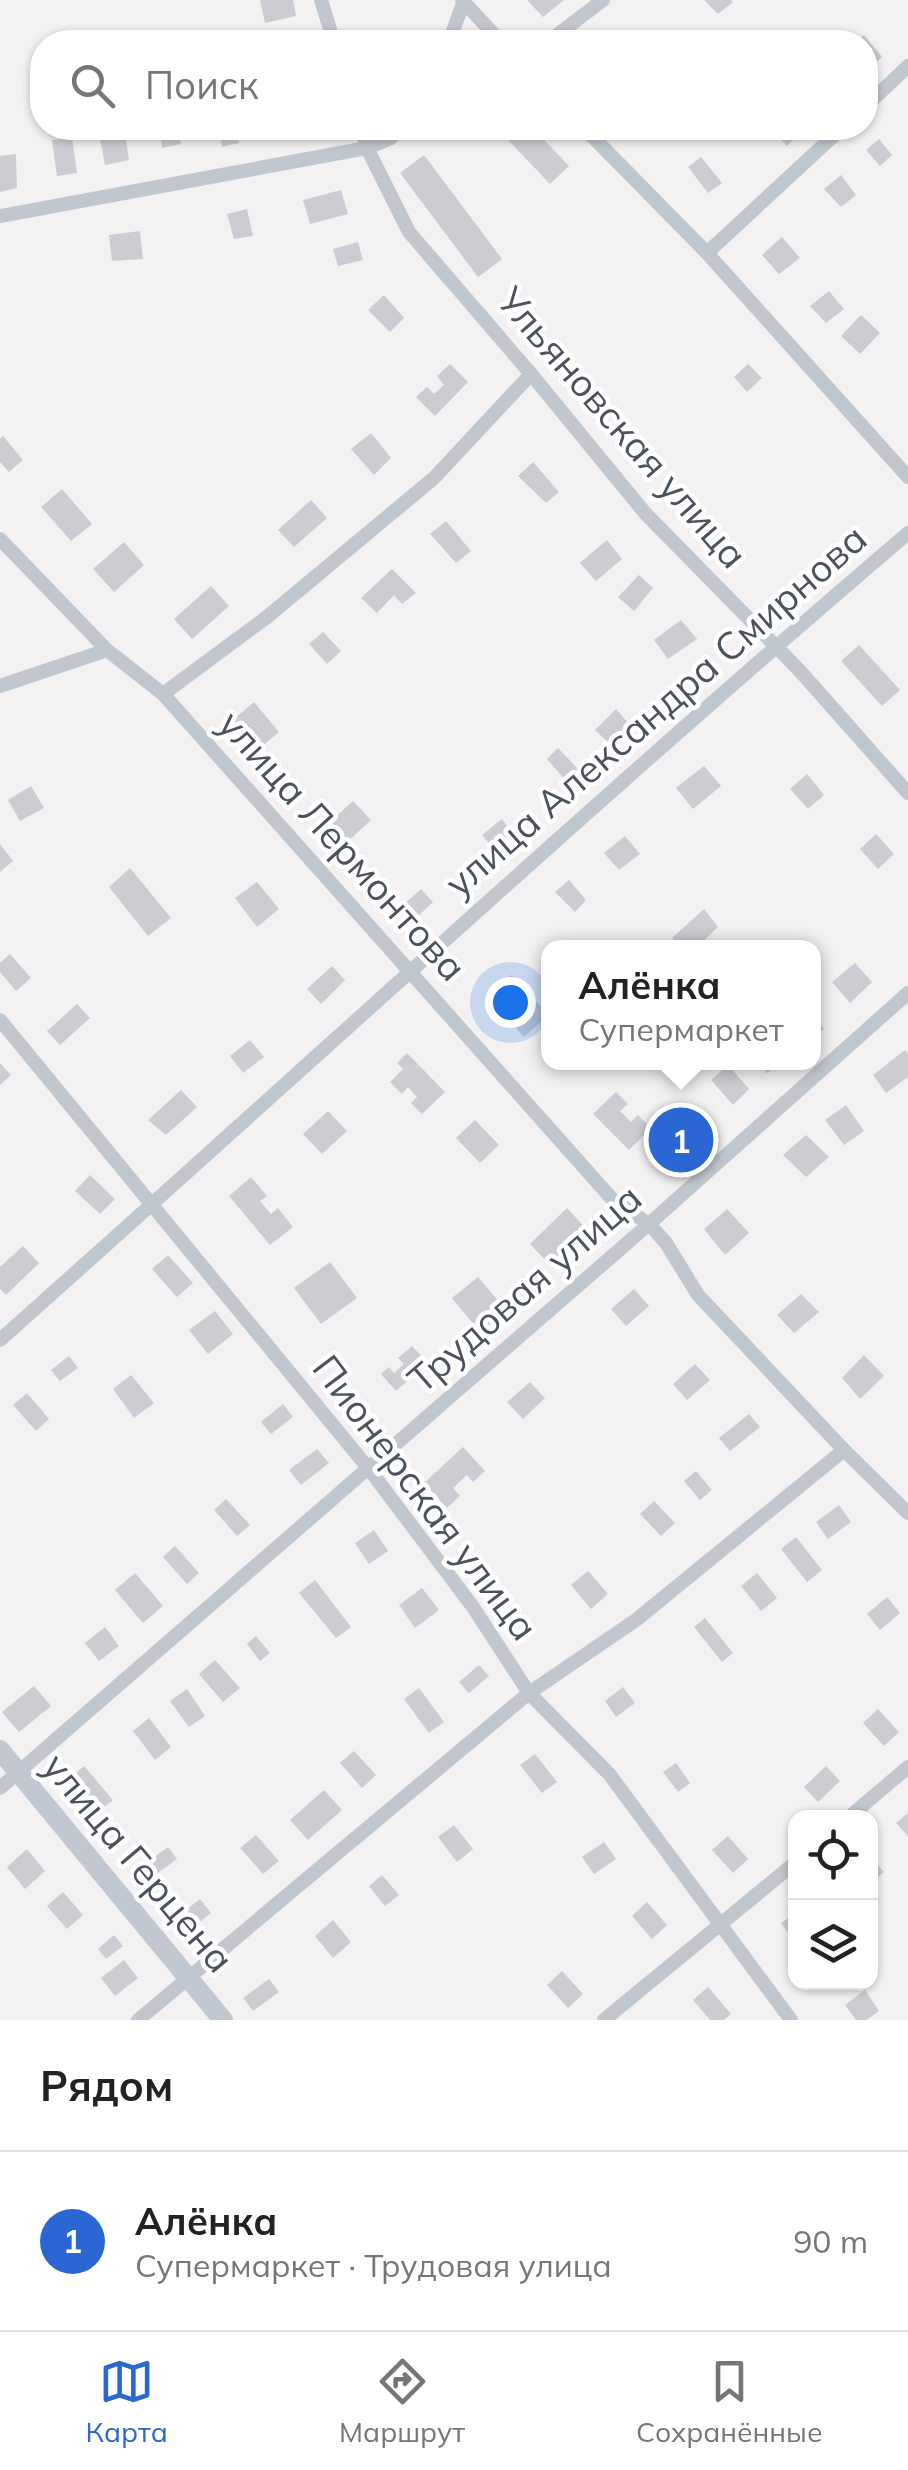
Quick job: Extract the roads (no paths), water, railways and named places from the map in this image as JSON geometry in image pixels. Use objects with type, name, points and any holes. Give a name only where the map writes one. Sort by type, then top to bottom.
[{"type":"street","points":[[321,0],[330,30]]},
{"type":"street","points":[[564,30],[603,0]]},
{"type":"street","points":[[452,30],[462,2],[489,30]]},
{"type":"street","points":[[878,95],[908,66]]},
{"type":"street","name":"Ульяновская улица","points":[[365,140],[409,232],[645,513],[776,646],[908,793]]},
{"type":"street","points":[[0,216],[367,148],[386,140]]},
{"type":"street","points":[[596,140],[707,253],[908,477]]},
{"type":"street","points":[[707,253],[829,140]]},
{"type":"street","points":[[163,694],[268,617],[434,478],[531,374]]},
{"type":"street","name":"улица Александра Смирнова","points":[[0,1340],[410,971],[908,533]]},
{"type":"street","name":"улица Лермонтова","points":[[0,539],[107,650],[163,694],[613,1200],[649,1224],[666,1243],[698,1295],[844,1450],[902,1496],[908,1513]]},
{"type":"street","points":[[0,686],[107,650]]},
{"type":"street","name":"Трудовая улица","points":[[0,1788],[649,1224],[908,993]]},
{"type":"street","name":"Пионерская улица","points":[[0,1020],[369,1469],[473,1607],[529,1694],[610,1774],[790,2020]]},
{"type":"street","points":[[138,2020],[529,1694],[636,1620],[844,1450]]},
{"type":"street","name":"улица Герцена","points":[[0,1750],[223,2020]]},
{"type":"street","points":[[857,1810],[908,1767]]},
{"type":"street","points":[[604,2020],[788,1869]]},
{"type":"place","name":"Алёнка","points":[[681,1140]]}]
